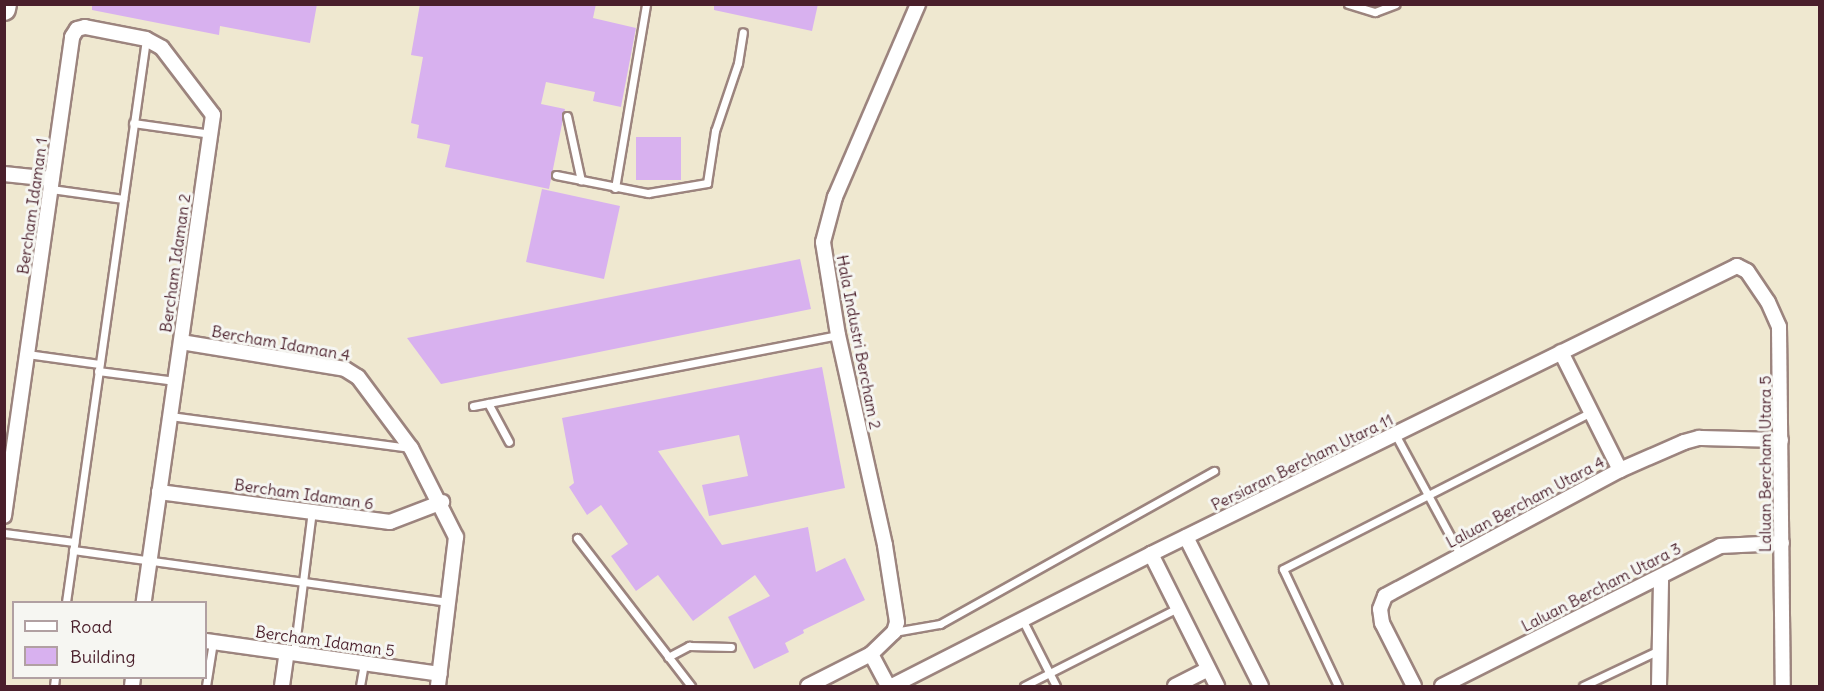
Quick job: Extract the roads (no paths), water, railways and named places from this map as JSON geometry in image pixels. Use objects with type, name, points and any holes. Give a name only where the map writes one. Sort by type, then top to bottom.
[{"type":"street","name":"Hala Industri Bercham 2","points":[[894,632],[898,612],[838,335],[824,250],[827,222],[918,4]]},
{"type":"street","name":"Bercham Idaman 2","points":[[71,44],[74,33],[81,27],[146,39],[162,48],[213,115],[144,601]]},
{"type":"street","name":"Bercham Idaman 1","points":[[4,516],[71,44]]},
{"type":"street","points":[[4,174],[51,184]]},
{"type":"street","name":"Laluan Bercham Utara 5","points":[[1728,270],[1744,269],[1775,315],[1782,376],[1783,687]]},
{"type":"street","name":"Persiaran Bercham Utara 11","points":[[890,687],[1023,621],[1150,554],[1728,270]]},
{"type":"street","name":"Bercham Idaman 4","points":[[181,342],[353,372],[411,448],[442,502],[456,537],[451,603],[439,680]]},
{"type":"street","points":[[1561,352],[1620,470]]},
{"type":"street","name":"Laluan Bercham Utara 4","points":[[1414,687],[1382,623],[1380,609],[1385,596],[1620,470],[1700,438],[1781,440]]},
{"type":"street","name":"Bercham Idaman 6","points":[[159,492],[398,521],[442,502]]},
{"type":"street","points":[[1186,537],[1261,687]]},
{"type":"street","name":"Laluan Bercham Utara 3","points":[[1442,687],[1720,546],[1782,543]]},
{"type":"street","points":[[1150,554],[1217,687]]},
{"type":"street","points":[[1659,687],[1661,577]]},
{"type":"street","points":[[808,687],[871,654],[894,632]]},
{"type":"street","name":"Bercham Idaman 5","points":[[209,641],[364,663],[439,680]]},
{"type":"street","points":[[282,687],[290,653]]},
{"type":"street","points":[[871,654],[890,687]]},
{"type":"street","points":[[1175,687],[1208,669]]},
{"type":"lane","points":[[615,188],[646,4]]},
{"type":"lane","points":[[1348,4],[1375,12],[1395,4]]},
{"type":"lane","points":[[556,175],[648,193],[707,183],[715,131],[738,63],[743,32]]},
{"type":"lane","points":[[66,601],[146,39]]},
{"type":"lane","points":[[567,116],[581,181]]},
{"type":"lane","points":[[134,123],[210,134]]},
{"type":"lane","points":[[51,184],[123,199]]},
{"type":"lane","points":[[474,406],[838,335]]},
{"type":"lane","points":[[27,354],[175,381]]},
{"type":"lane","points":[[488,403],[509,442]]},
{"type":"lane","points":[[1338,687],[1282,569],[1591,412]]},
{"type":"lane","points":[[170,416],[411,448]]},
{"type":"lane","points":[[1395,434],[1461,556]]},
{"type":"lane","points":[[894,632],[940,624],[1214,471]]},
{"type":"lane","points":[[290,653],[303,582],[312,510]]},
{"type":"lane","points":[[4,533],[150,561],[451,603]]},
{"type":"lane","points":[[577,538],[691,687]]},
{"type":"lane","points":[[1024,687],[1178,608]]},
{"type":"lane","points":[[1023,621],[1056,687]]},
{"type":"lane","points":[[207,672],[209,641]]},
{"type":"lane","points":[[668,657],[689,646],[731,647]]},
{"type":"lane","points":[[1583,687],[1660,650]]},
{"type":"lane","points":[[360,687],[364,663]]}]
